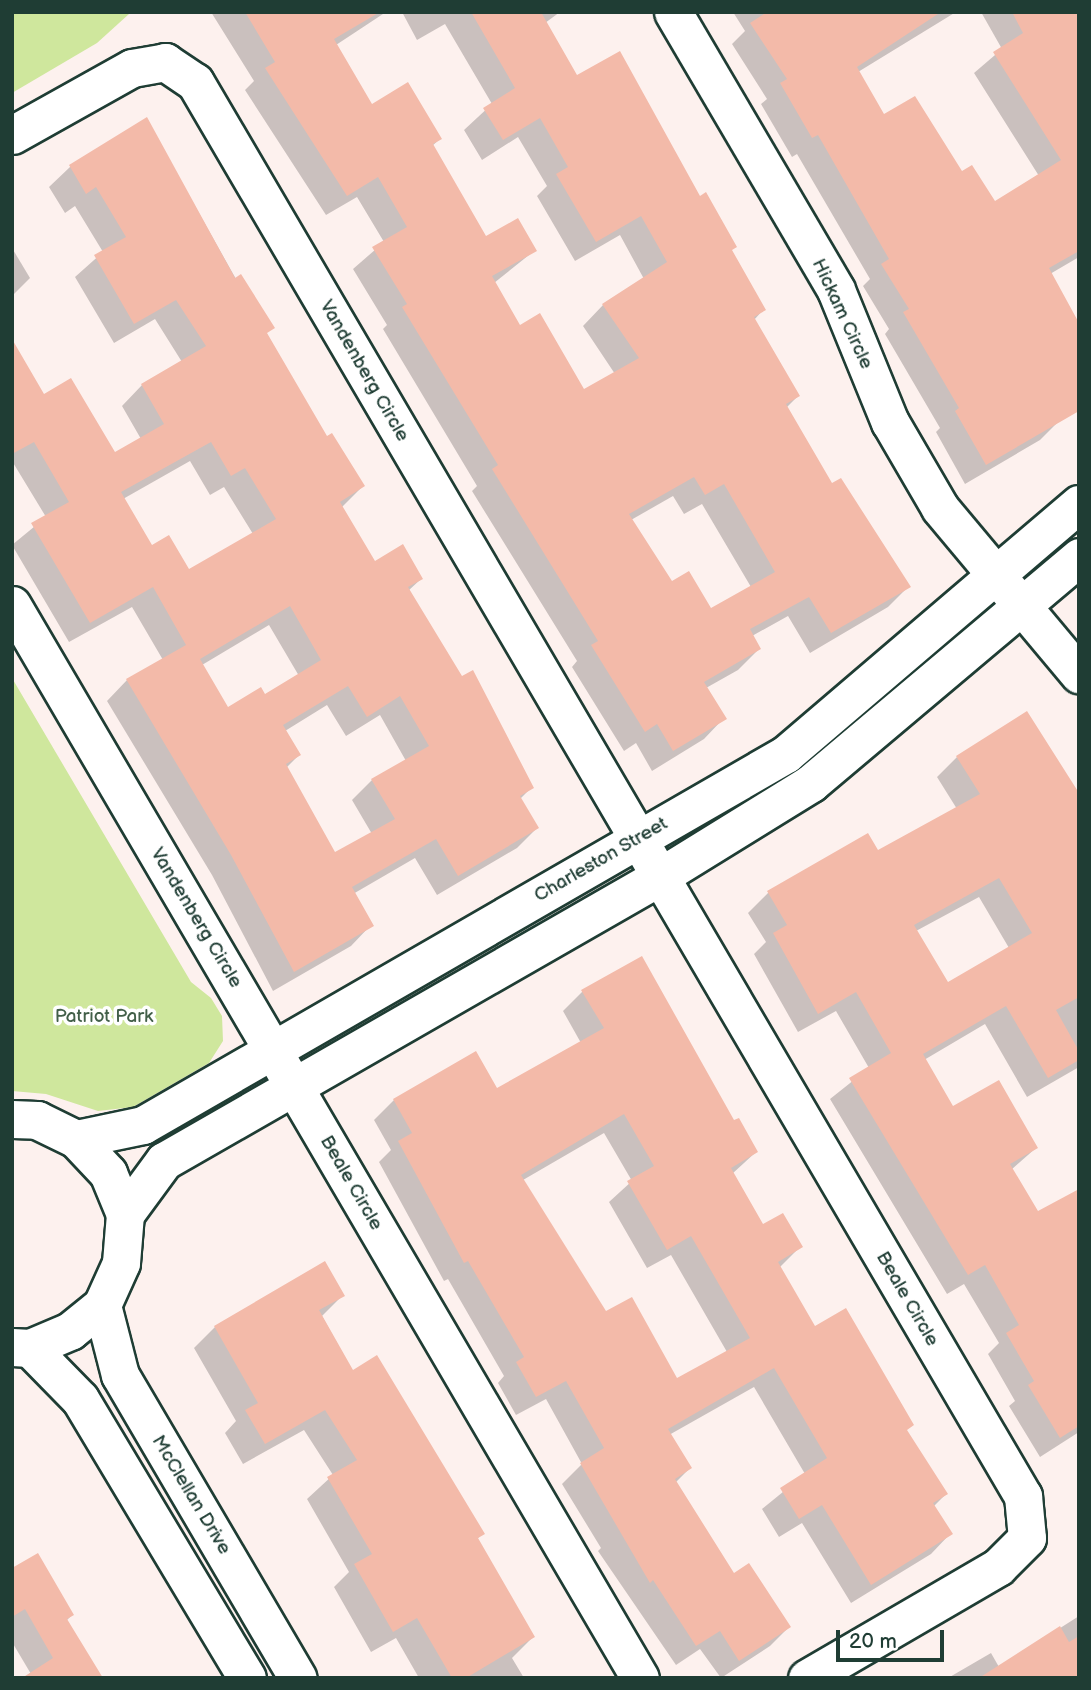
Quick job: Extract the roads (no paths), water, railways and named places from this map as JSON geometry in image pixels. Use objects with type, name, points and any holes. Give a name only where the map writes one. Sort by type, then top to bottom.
[{"type":"street","name":"Hickam Circle","points":[[673,12],[835,290],[890,422],[940,508],[1024,604],[1079,674]]},
{"type":"street","name":"Vandenberg Circle","points":[[12,135],[132,68],[165,62],[195,82],[637,839]]},
{"type":"street","name":"Charleston Street","points":[[76,1139],[143,1125],[786,754],[1079,504]]},
{"type":"street","points":[[125,1214],[164,1161],[659,877],[811,783],[1079,557]]},
{"type":"street","name":"Vandenberg Circle","points":[[12,605],[274,1051]]},
{"type":"street","name":"Beale Circle","points":[[637,839],[1023,1496],[1027,1538],[998,1567],[807,1678]]},
{"type":"street","name":"Beale Circle","points":[[274,1051],[640,1678]]},
{"type":"street","points":[[12,1119],[37,1120],[76,1139],[108,1173],[125,1214],[121,1263],[102,1305],[71,1331],[21,1347]]},
{"type":"street","name":"McClellan Drive","points":[[102,1305],[120,1375],[298,1678]]},
{"type":"street","points":[[21,1347],[80,1399],[247,1678]]},
{"type":"park label","name":"Patriot Park","points":[[104,1017]]}]
